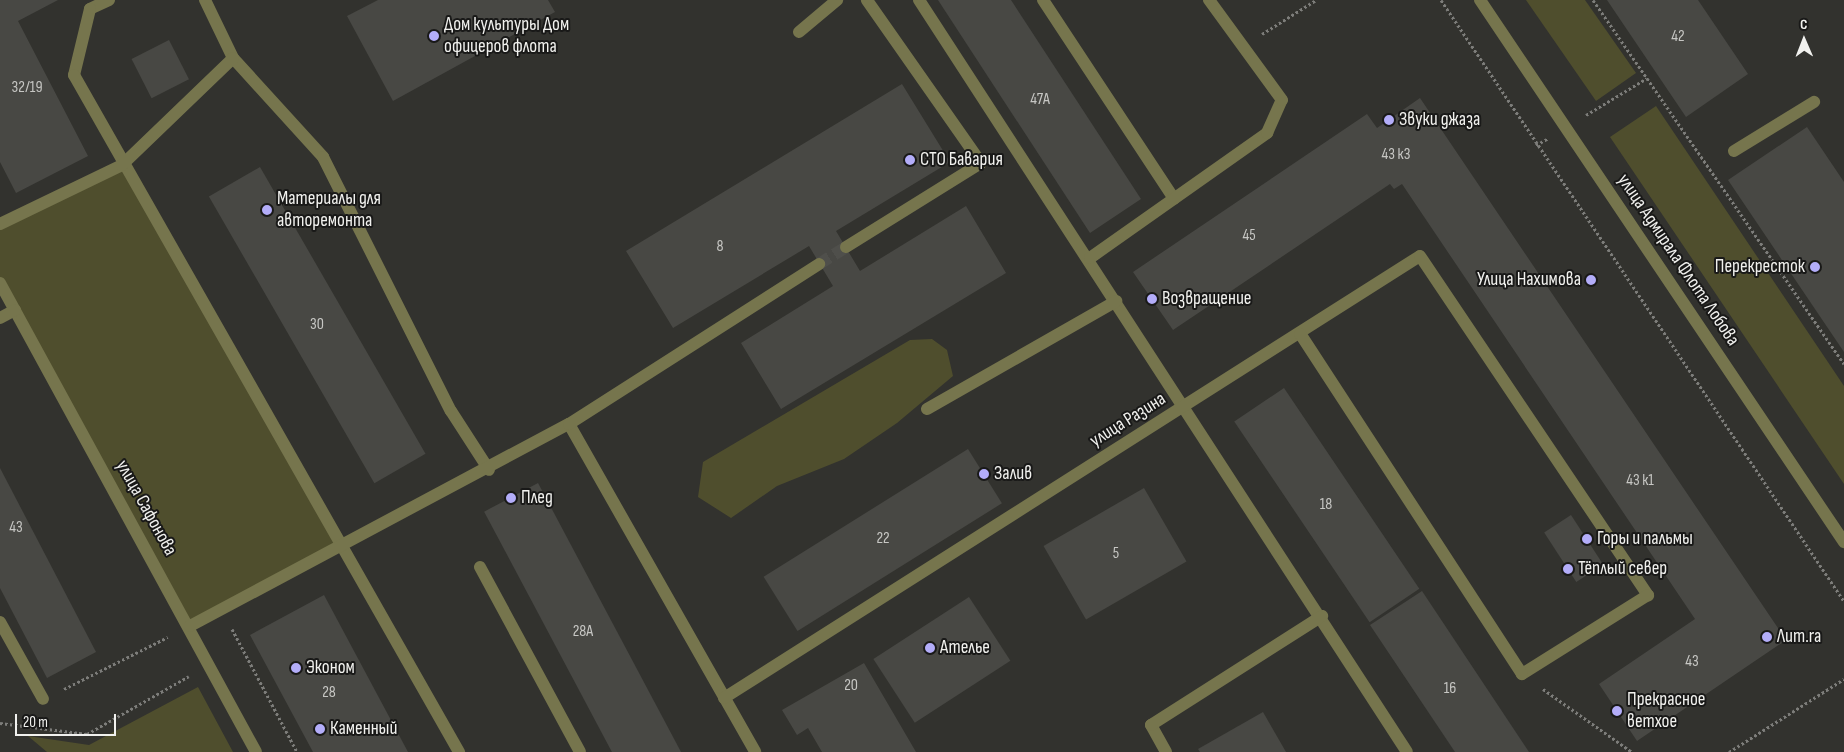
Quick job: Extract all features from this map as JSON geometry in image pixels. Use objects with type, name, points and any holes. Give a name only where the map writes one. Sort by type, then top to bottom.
[{"type":"street","points":[[109,0],[90,9],[74,75],[122,165],[459,752]]},
{"type":"street","points":[[205,0],[233,58],[323,157],[452,411],[489,470]]},
{"type":"street","points":[[799,32],[836,0]]},
{"type":"street","points":[[846,247],[980,164],[867,0]]},
{"type":"street","points":[[919,0],[1186,406],[1420,256],[1648,596],[1522,674],[1300,334]]},
{"type":"street","points":[[1043,0],[1174,199]]},
{"type":"street","points":[[1090,258],[1267,133],[1282,100],[1209,0]]},
{"type":"street","name":"улица Адмирала Флота Лобова","points":[[1480,0],[1568,127],[1844,542]]},
{"type":"street","points":[[0,224],[122,165],[233,58]]},
{"type":"street","points":[[1734,151],[1814,102]]},
{"type":"street","points":[[190,626],[341,549],[489,470],[569,424],[819,264]]},
{"type":"street","name":"улица Сафонова","points":[[0,283],[190,626],[256,752]]},
{"type":"street","points":[[927,409],[1116,300]]},
{"type":"street","points":[[0,318],[14,310]]},
{"type":"street","name":"улица Разина","points":[[724,698],[1186,406],[1322,616],[1407,752]]},
{"type":"street","points":[[569,424],[755,752]]},
{"type":"street","points":[[480,567],[578,751]]},
{"type":"street","points":[[1166,752],[1151,725],[1322,616]]},
{"type":"street","points":[[0,622],[43,699]]},
{"type":"path","points":[[1242,46],[1316,0]]},
{"type":"path","points":[[1441,0],[1536,145],[1844,601]]},
{"type":"path","points":[[1593,0],[1844,364]]},
{"type":"path","points":[[1536,145],[1647,78]]},
{"type":"path","points":[[222,611],[297,752]]},
{"type":"path","points":[[43,699],[190,626]]},
{"type":"path","points":[[0,723],[87,734],[209,664]]},
{"type":"path","points":[[1522,674],[1632,752]]},
{"type":"path","points":[[1729,752],[1844,679]]},
{"type":"shaded area","points":[[1526,0],[1585,0],[1636,73],[1596,101]]},
{"type":"shaded area","points":[[1656,106],[1844,386],[1844,484],[1610,137]]},
{"type":"shaded area","points":[[122,165],[341,549],[190,626],[0,283],[0,224]]},
{"type":"shaded area","points":[[932,339],[947,350],[953,376],[897,423],[844,459],[777,486],[731,518],[698,497],[703,462],[910,340]]},
{"type":"shaded area","points":[[198,687],[233,752],[47,752],[28,736],[89,745]]},
{"type":"building","points":[[0,0],[58,0],[18,21],[88,156],[16,193],[0,162]]},
{"type":"building","name":"Дом культуры Дом офицеров флота","points":[[378,0],[548,0],[555,12],[393,101],[347,16]]},
{"type":"building","points":[[938,0],[1011,0],[1141,199],[1090,233]]},
{"type":"building","points":[[1607,0],[1698,0],[1748,74],[1686,117]]},
{"type":"building","points":[[169,40],[189,79],[152,98],[132,59]]},
{"type":"building","points":[[902,84],[950,162],[836,231],[860,271],[966,206],[1006,273],[781,409],[741,343],[833,286],[809,246],[673,328],[626,251]]},
{"type":"building","points":[[1420,98],[1786,640],[1637,741],[1599,684],[1695,619],[1402,184],[1394,189],[1390,184],[1173,330],[1133,272],[1367,114],[1377,128]]},
{"type":"building","name":"Перекресток","points":[[1807,127],[1844,182],[1844,352],[1728,180]]},
{"type":"building","points":[[260,167],[426,454],[374,483],[209,196]]},
{"type":"building","points":[[1284,388],[1419,589],[1370,622],[1234,422]]},
{"type":"building","points":[[968,449],[1002,503],[798,631],[764,577]]},
{"type":"building","points":[[0,468],[96,652],[47,678],[0,588]]},
{"type":"building","points":[[538,483],[681,752],[612,752],[484,512]]},
{"type":"building","points":[[1144,488],[1186,562],[1086,620],[1044,546]]},
{"type":"building","points":[[1571,515],[1603,564],[1576,582],[1544,532]]},
{"type":"building","points":[[1422,591],[1529,752],[1455,752],[1370,625]]},
{"type":"building","points":[[324,595],[408,752],[313,752],[250,635]]},
{"type":"building","points":[[969,597],[1010,661],[915,723],[873,659]]},
{"type":"building","points":[[864,663],[916,752],[822,752],[808,728],[797,735],[782,710]]},
{"type":"building","points":[[1263,712],[1286,752],[1200,752],[1198,749]]},
{"type":"tunnel","points":[[819,264],[846,247]]},
{"type":"place","name":"Дом культуры Дом офицеров флота","points":[[434,36]]},
{"type":"place","name":"Звуки джаза","points":[[1389,120]]},
{"type":"place","name":"СТО Бавария","points":[[910,160]]},
{"type":"place","name":"Материалы для авторемонта","points":[[267,210]]},
{"type":"place","name":"Перекресток","points":[[1815,267]]},
{"type":"place","name":"Улица Нахимова","points":[[1591,280]]},
{"type":"place","name":"Возвращение","points":[[1152,299]]},
{"type":"place","name":"Залив","points":[[984,474]]},
{"type":"place","name":"Плед","points":[[511,498]]},
{"type":"place","name":"Горы и пальмы","points":[[1587,539]]},
{"type":"place","name":"Тёплый север","points":[[1568,569]]},
{"type":"place","name":"Лит.ra","points":[[1767,637]]},
{"type":"place","name":"Ателье","points":[[930,648]]},
{"type":"place","name":"Эконом","points":[[296,668]]},
{"type":"place","name":"Прекрасное ветхое","points":[[1617,711]]},
{"type":"place","name":"Каменный","points":[[320,729]]}]
